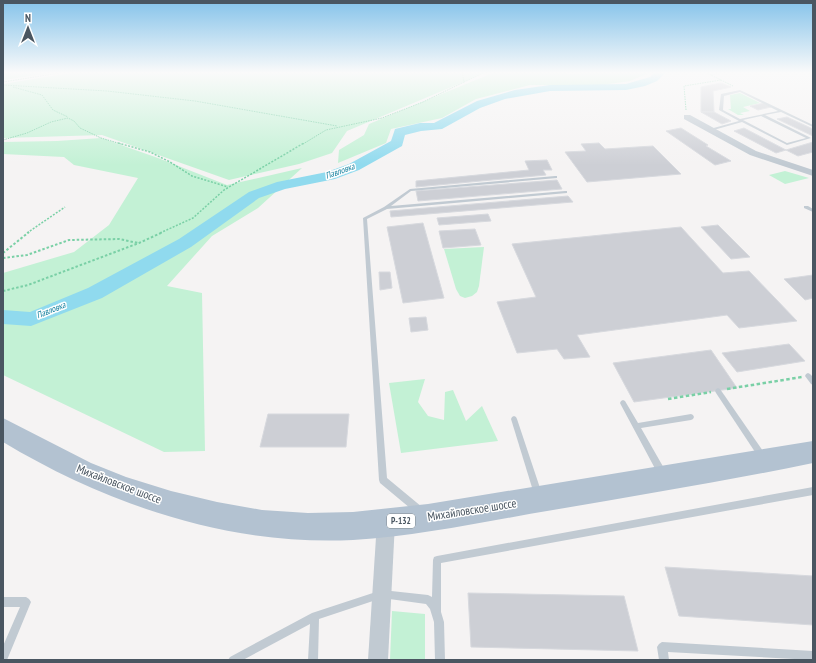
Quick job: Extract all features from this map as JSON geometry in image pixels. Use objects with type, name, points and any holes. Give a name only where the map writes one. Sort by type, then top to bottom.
[{"type":"main road","name":"Михайловское шоссе","points":[[3,429],[57,460],[148,498],[224,516],[270,524],[322,527],[353,526],[427,518],[766,462],[813,452]]},
{"type":"street","points":[[687,117],[764,158],[813,173]]},
{"type":"street","points":[[378,660],[386,522]]},
{"type":"lane","points":[[721,103],[721,110],[787,144],[809,138],[762,115]]},
{"type":"lane","points":[[764,103],[813,126]]},
{"type":"lane","points":[[711,130],[741,121],[742,119],[781,111]]},
{"type":"lane","points":[[427,518],[384,480],[365,218],[386,208],[410,190],[555,177]]},
{"type":"lane","points":[[386,208],[565,192]]},
{"type":"lane","points":[[806,207],[813,211]]},
{"type":"lane","points":[[718,391],[766,462]]},
{"type":"lane","points":[[623,403],[665,478]]},
{"type":"lane","points":[[636,426],[691,417]]},
{"type":"lane","points":[[514,419],[540,499]]},
{"type":"lane","points":[[436,613],[437,560],[813,491]]},
{"type":"lane","points":[[233,660],[315,616],[382,594],[428,600],[434,606],[439,622],[440,660]]},
{"type":"lane","points":[[3,602],[26,602],[3,657]]},
{"type":"lane","points":[[313,660],[315,616]]},
{"type":"lane","points":[[664,660],[662,647],[813,656]]},
{"type":"path","points":[[48,103],[53,110],[74,121],[80,128],[101,138],[150,152],[170,162],[192,176],[228,187]]},
{"type":"path","points":[[204,103],[281,115],[340,127]]},
{"type":"path","points":[[3,291],[28,285],[139,243],[194,218],[228,187],[326,130],[382,118],[421,103]]},
{"type":"path","points":[[686,103],[687,117]]},
{"type":"path","points":[[3,140],[27,133],[51,122],[68,118]]},
{"type":"path","points":[[3,253],[27,233],[40,226],[65,207]]},
{"type":"path","points":[[3,258],[28,255],[69,240],[119,239],[139,243]]},
{"type":"path","points":[[668,399],[811,379]]},
{"type":"green space","points":[[3,103],[414,103],[347,131],[332,153],[299,164],[229,180],[102,135],[3,138]]},
{"type":"green space","points":[[420,103],[469,103],[442,118],[391,129],[386,143],[338,163],[339,150],[364,135],[369,124]]},
{"type":"green space","points":[[731,103],[760,103],[743,107],[750,111],[740,113],[744,115],[738,115],[728,109],[731,109]]},
{"type":"green space","points":[[101,138],[227,185],[302,168],[258,208],[212,236],[167,286],[202,293],[205,451],[164,452],[3,375],[3,273],[74,252],[109,225],[138,178],[74,165],[64,157],[3,154],[3,142],[57,141]]},
{"type":"green space","points":[[785,171],[809,178],[785,184],[769,175]]},
{"type":"green space","points":[[484,247],[477,292],[472,296],[465,298],[460,296],[456,289],[444,249]]},
{"type":"green space","points":[[425,379],[418,402],[428,416],[444,420],[445,392],[453,390],[466,421],[482,406],[498,441],[401,453],[389,383]]},
{"type":"green space","points":[[392,611],[425,614],[425,660],[390,660]]},
{"type":"building","points":[[701,103],[714,103],[714,112],[701,112]]},
{"type":"building","points":[[764,103],[771,107],[758,110],[750,106]]},
{"type":"building","points":[[701,112],[714,112],[731,121],[722,124]]},
{"type":"building","points":[[787,117],[813,129],[813,136],[777,119]]},
{"type":"building","points":[[681,128],[708,145],[706,146],[731,161],[715,165],[666,131]]},
{"type":"building","points":[[744,128],[786,150],[776,153],[734,131]]},
{"type":"building","points":[[813,142],[813,152],[798,156],[786,150]]},
{"type":"building","points":[[599,143],[605,149],[653,146],[681,174],[587,182],[565,152],[586,151],[581,144]]},
{"type":"building","points":[[547,160],[552,170],[543,170],[546,175],[416,187],[416,181],[529,170],[525,161]]},
{"type":"building","points":[[557,180],[562,189],[418,201],[416,191]]},
{"type":"building","points":[[568,196],[573,202],[391,217],[390,211]]},
{"type":"building","points":[[488,214],[491,221],[439,225],[437,218]]},
{"type":"building","points":[[423,223],[444,298],[403,303],[387,227]]},
{"type":"building","points":[[718,225],[750,257],[731,259],[701,227]]},
{"type":"building","points":[[681,227],[723,273],[749,271],[797,321],[739,328],[727,315],[577,335],[590,357],[564,359],[557,349],[517,353],[497,302],[536,297],[512,244]]},
{"type":"building","points":[[475,229],[481,245],[443,248],[439,231]]},
{"type":"building","points":[[379,272],[390,272],[392,288],[380,290]]},
{"type":"building","points":[[813,275],[813,298],[805,300],[784,279]]},
{"type":"building","points":[[426,317],[428,330],[411,332],[409,318]]},
{"type":"building","points":[[789,344],[805,361],[737,372],[722,353]]},
{"type":"building","points":[[711,350],[737,388],[634,402],[613,363]]},
{"type":"building","points":[[268,414],[349,414],[346,447],[260,447]]},
{"type":"building","points":[[665,567],[813,576],[813,625],[679,616]]},
{"type":"building","points":[[468,593],[624,596],[638,651],[471,647]]},
{"type":"waterway","name":"Павловка","points":[[3,317],[31,319],[95,293],[185,243],[254,195],[282,185],[330,176],[354,167],[397,143],[399,132],[420,127],[438,126],[481,103]]}]
